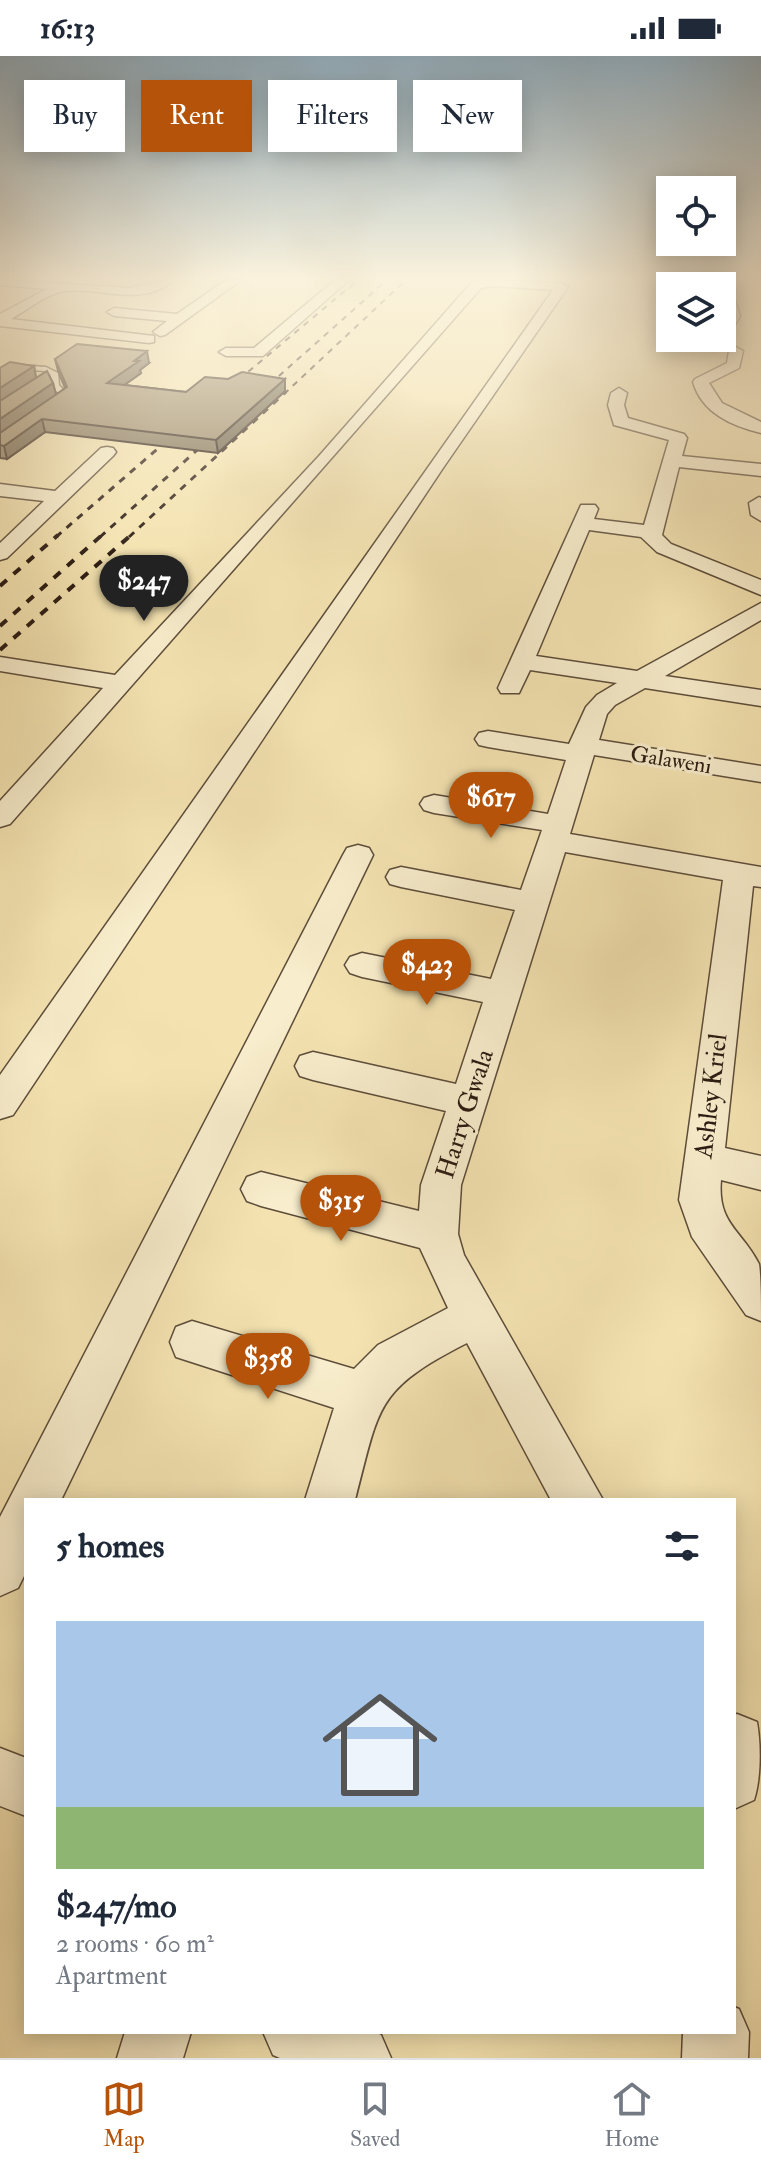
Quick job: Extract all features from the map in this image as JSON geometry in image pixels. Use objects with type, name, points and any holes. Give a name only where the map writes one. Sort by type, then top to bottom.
[{"type":"street","points":[[0,818],[400,373]]},
{"type":"street","points":[[0,1104],[502,373]]},
{"type":"street","points":[[716,373],[701,382],[702,389],[728,417],[761,428]]},
{"type":"street","points":[[619,393],[616,405],[620,421],[678,438],[650,532],[654,542],[761,588]]},
{"type":"street","points":[[0,554],[107,452]]},
{"type":"street","points":[[673,461],[761,470]]},
{"type":"street","points":[[0,490],[60,497]]},
{"type":"street","points":[[510,688],[585,516],[650,532]]},
{"type":"street","name":"Harry Gwala","points":[[577,1498],[445,1261],[437,1234],[441,1185],[580,750],[599,705],[761,610]]},
{"type":"street","points":[[522,661],[761,698]]},
{"type":"street","points":[[0,664],[122,684]]},
{"type":"street","name":"Galaweni","points":[[488,739],[761,774]]},
{"type":"street","points":[[434,804],[750,875]]},
{"type":"street","points":[[36,1498],[358,855]]},
{"type":"street","name":"Ashley Kriel","points":[[750,875],[699,1200],[706,1224],[761,1301]]},
{"type":"street","points":[[401,877],[532,903]]},
{"type":"street","points":[[362,965],[503,994]]},
{"type":"street","points":[[313,1066],[470,1102]]},
{"type":"street","points":[[703,1160],[761,1173]]},
{"type":"street","points":[[261,1189],[437,1234]]},
{"type":"street","points":[[331,1498],[364,1395],[376,1375],[393,1362],[476,1316]]},
{"type":"street","points":[[192,1342],[364,1395]]},
{"type":"street","points":[[0,1570],[24,1523]]},
{"type":"street","points":[[0,1777],[24,1786]]},
{"type":"street","points":[[150,2058],[157,2034]]},
{"type":"street","points":[[301,2034],[358,2058]]},
{"type":"street","points":[[715,2058],[716,2034]]},
{"type":"lane","points":[[43,373],[47,378],[44,381]]},
{"type":"lane","points":[[40,415],[64,395],[55,385],[51,373]]},
{"type":"building","points":[[0,373],[23,373],[0,388]]},
{"type":"building","points":[[43,373],[48,373],[53,383],[0,419],[0,401]]},
{"type":"building","points":[[61,373],[121,373],[107,383],[186,392],[205,377],[228,379],[239,373],[251,373],[285,379],[216,440],[42,419],[4,446],[0,445],[0,433],[67,387]]},
{"type":"railway","points":[[230,387],[246,373]]},
{"type":"railway","points":[[261,392],[282,373]]},
{"type":"railway","points":[[284,394],[306,373]]},
{"type":"railway","points":[[129,537],[286,392]]},
{"type":"railway","points":[[56,537],[178,431]]},
{"type":"railway","points":[[100,537],[214,435]]},
{"type":"railway","points":[[0,586],[58,535]]},
{"type":"railway","points":[[0,626],[102,535]]},
{"type":"railway","points":[[0,650],[131,535]]}]
